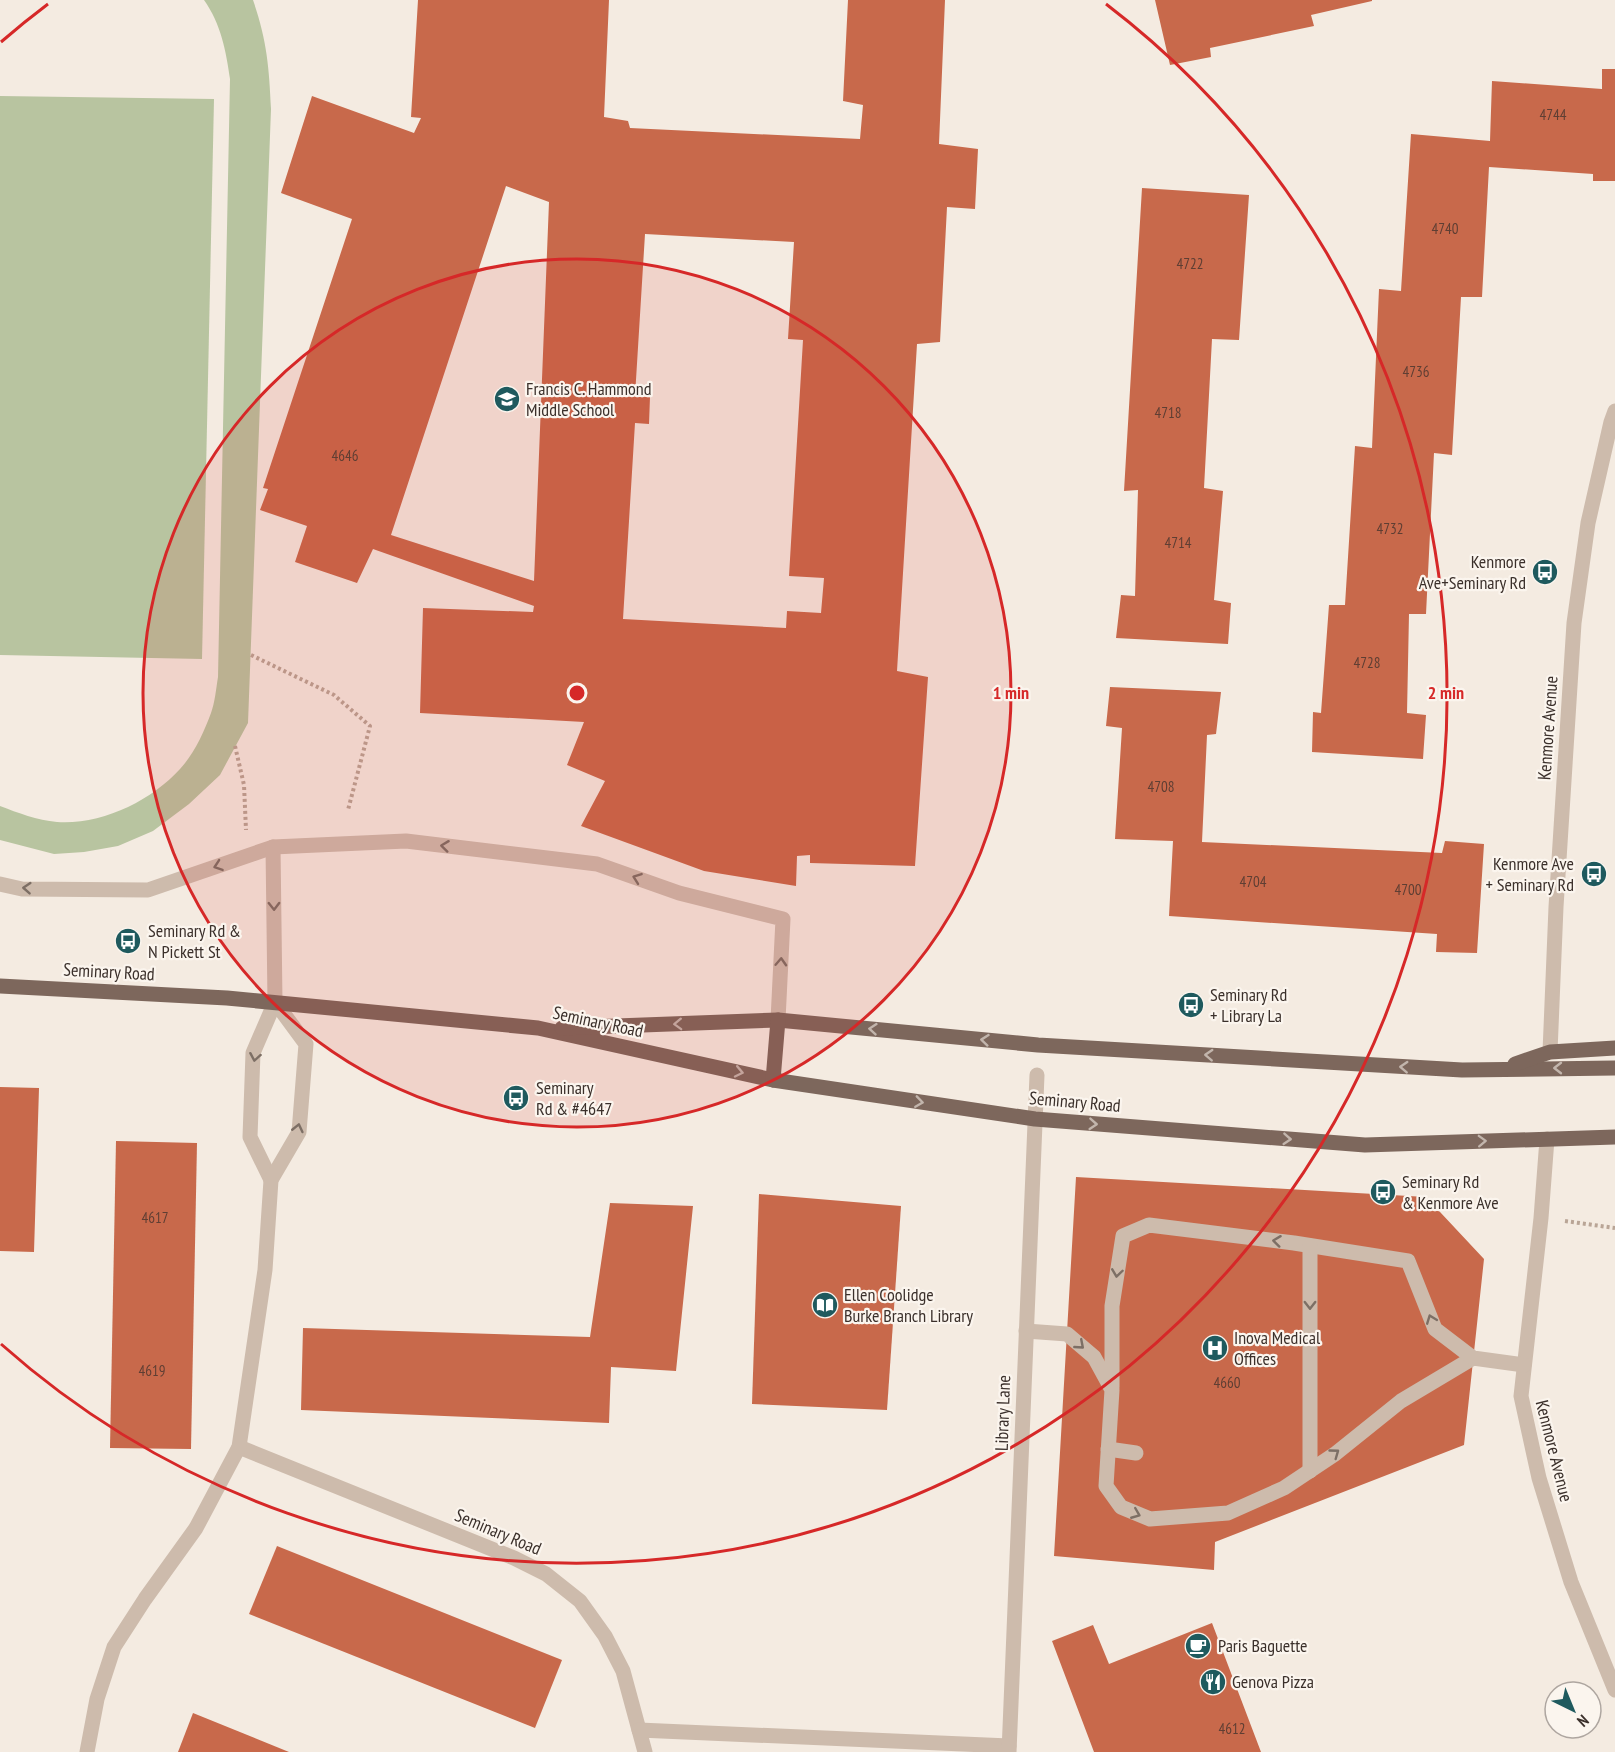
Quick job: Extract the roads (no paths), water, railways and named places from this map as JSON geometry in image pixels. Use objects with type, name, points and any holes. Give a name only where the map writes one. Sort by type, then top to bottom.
[{"type":"main road","name":"Seminary Road","points":[[0,986],[227,998],[538,1028],[773,1080],[1035,1119],[1365,1144],[1615,1137]]},
{"type":"main road","points":[[773,1080],[778,1020]]},
{"type":"main road","name":"Seminary Road","points":[[538,1028],[778,1020],[1038,1045],[1462,1070],[1615,1068]]},
{"type":"main road","points":[[1502,1068],[1550,1052],[1615,1048]]},
{"type":"main road","points":[[1547,1139],[1615,1149]]},
{"type":"street","name":"Kenmore Avenue","points":[[1550,1052],[1556,907],[1574,623],[1588,523],[1615,411]]},
{"type":"street","points":[[0,884],[22,889],[148,890],[273,848],[406,841],[597,864],[679,893],[783,919],[778,1020]]},
{"type":"street","points":[[272,1180],[250,1137],[253,1053],[275,1002],[273,848]]},
{"type":"street","points":[[87,1752],[97,1699],[114,1647],[196,1528],[240,1447],[265,1270],[272,1180],[299,1132],[306,1044],[275,1002]]},
{"type":"street","name":"Library Lane","points":[[1009,1749],[1037,1075]]},
{"type":"street","name":"Kenmore Avenue","points":[[1547,1139],[1541,1218],[1521,1396],[1539,1478],[1571,1582],[1614,1685]]},
{"type":"street","points":[[1473,1358],[1401,1401],[1335,1454],[1284,1488],[1228,1513],[1150,1519],[1121,1508],[1106,1486],[1112,1390],[1112,1306],[1123,1236],[1149,1225],[1408,1261],[1435,1329],[1473,1358],[1524,1365]]},
{"type":"street","points":[[1310,1246],[1310,1471]]},
{"type":"street","points":[[1026,1330],[1067,1334],[1094,1357],[1112,1390]]},
{"type":"street","name":"Seminary Road","points":[[240,1447],[514,1558],[546,1574],[580,1601],[605,1636],[623,1671],[645,1752]]},
{"type":"street","points":[[1108,1449],[1136,1453]]},
{"type":"street","points":[[639,1730],[1009,1749]]},
{"type":"place","name":"Francis C. Hammond Middle School","points":[[507,399]]},
{"type":"place","name":"Kenmore Ave+Seminary Rd","points":[[1545,572]]},
{"type":"place","name":"Kenmore Ave + Seminary Rd","points":[[1594,874]]},
{"type":"place","name":"Seminary Rd & N Pickett St","points":[[128,941]]},
{"type":"place","name":"Seminary Rd + Library La","points":[[1191,1005]]},
{"type":"place","name":"Seminary Rd & #4647","points":[[516,1098]]},
{"type":"place","name":"Seminary Rd & Kenmore Ave","points":[[1383,1192]]},
{"type":"place","name":"Ellen Coolidge Burke Branch Library","points":[[825,1305]]},
{"type":"place","name":"Inova Medical Offices","points":[[1215,1348]]},
{"type":"place","name":"Paris Baguette","points":[[1198,1646]]},
{"type":"place","name":"Genova Pizza","points":[[1213,1682]]}]
